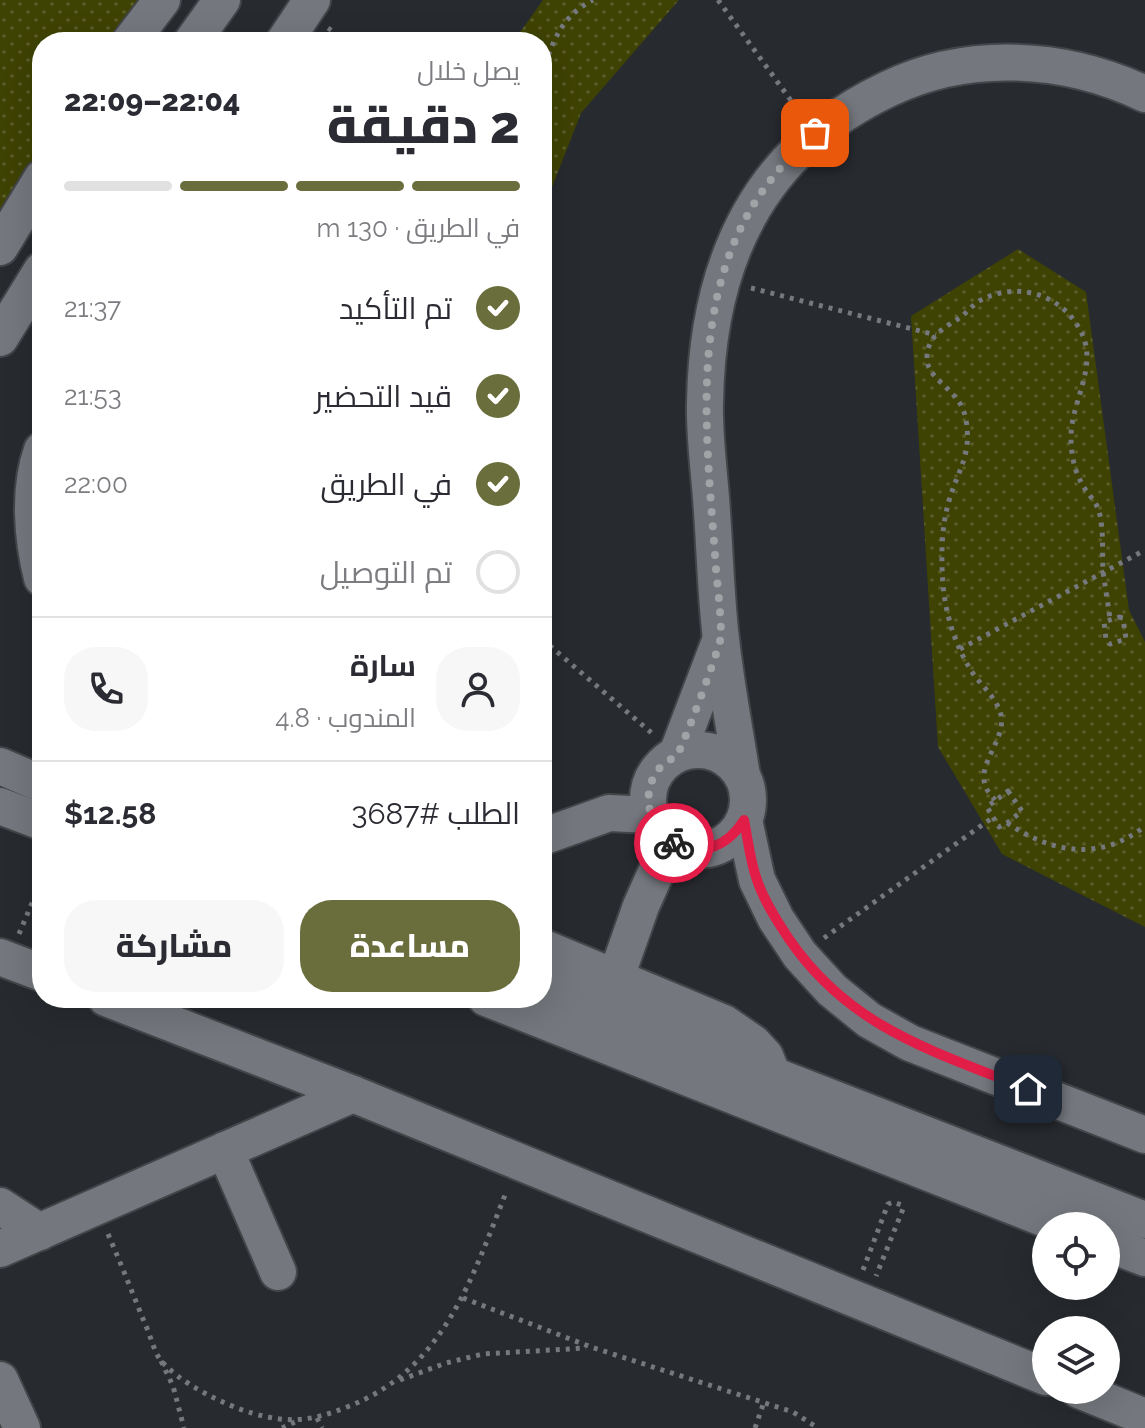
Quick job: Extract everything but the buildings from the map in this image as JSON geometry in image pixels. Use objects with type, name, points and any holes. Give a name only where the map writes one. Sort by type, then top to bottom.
[{"type":"street","points":[[138,32],[162,0]]},
{"type":"street","points":[[199,32],[222,0]]},
{"type":"street","points":[[291,32],[312,0]]},
{"type":"street","points":[[552,833],[609,813],[661,828],[693,850],[706,849],[728,840],[744,820],[748,791],[742,776],[721,639],[705,405],[709,342],[721,281],[740,229],[772,177],[815,133],[857,104],[903,82],[952,68],[1006,61],[1061,66],[1114,79],[1145,94]]},
{"type":"street","points":[[0,247],[32,194]]},
{"type":"street","points":[[0,338],[32,286]]},
{"type":"street","points":[[672,758],[721,639]]},
{"type":"street","points":[[604,1008],[641,906],[661,828],[648,800],[650,785],[657,772],[672,758],[692,750],[707,750],[721,755],[742,776]]},
{"type":"street","points":[[0,766],[32,780]]},
{"type":"street","points":[[0,806],[32,818]]},
{"type":"street","points":[[744,820],[757,880],[776,919],[800,955],[844,1000],[869,1020],[910,1043],[1145,1135]]},
{"type":"street","points":[[552,957],[604,1008],[1034,1212]]},
{"type":"street","points":[[4,958],[32,969]]},
{"type":"street","points":[[552,989],[1145,1220]]},
{"type":"street","points":[[552,1004],[604,1008]]},
{"type":"street","points":[[132,1008],[353,1094],[1032,1371]]},
{"type":"street","points":[[0,1249],[353,1094]]},
{"type":"street","points":[[225,1150],[278,1272]]},
{"type":"street","points":[[0,1206],[40,1232]]},
{"type":"street","points":[[1120,1248],[1145,1258]]},
{"type":"street","points":[[0,1380],[22,1428]]},
{"type":"street","points":[[1113,1404],[1145,1417]]},
{"type":"path","points":[[552,44],[565,21],[593,0]]},
{"type":"path","points":[[718,0],[815,133]]},
{"type":"path","points":[[721,281],[936,335]]},
{"type":"path","points":[[995,800],[984,784],[1002,719],[998,706],[976,678],[960,649],[945,607],[943,527],[948,503],[968,452],[969,437],[965,414],[958,399],[930,372],[926,359],[928,346],[936,335],[979,301],[998,294],[1035,293],[1069,313],[1086,343],[1087,375],[1072,419],[1071,442],[1079,479],[1098,508],[1110,619]]},
{"type":"path","points":[[960,649],[1145,550]]},
{"type":"path","points":[[1123,618],[1124,641],[1107,642],[1103,624],[1110,619],[1123,618]]},
{"type":"path","points":[[552,647],[653,733],[672,758]]},
{"type":"path","points":[[1008,791],[1022,811],[999,827],[992,818],[987,807],[1008,791]]},
{"type":"path","points":[[800,955],[992,818]]},
{"type":"path","points":[[1007,823],[1045,844],[1083,850],[1121,841],[1145,826]]},
{"type":"path","points":[[4,958],[32,900]]},
{"type":"path","points":[[282,1428],[370,1398],[422,1358],[463,1298],[519,1161]]},
{"type":"path","points":[[897,1202],[903,1209],[859,1300],[888,1204],[897,1202]]},
{"type":"path","points":[[97,1207],[173,1386],[184,1428]]},
{"type":"path","points":[[463,1298],[591,1347],[793,1412],[818,1428]]},
{"type":"path","points":[[394,1382],[446,1363],[483,1354],[591,1347]]},
{"type":"path","points":[[159,1358],[182,1378],[222,1402],[265,1417],[295,1422]]},
{"type":"path","points":[[755,1428],[764,1402]]},
{"type":"path","points":[[317,1418],[322,1428]]},
{"type":"shaded area","points":[[0,0],[156,0],[134,32],[32,32],[32,175],[0,220]]},
{"type":"shaded area","points":[[543,0],[679,0],[581,113],[552,187],[552,32],[520,32]]},
{"type":"shaded area","points":[[1018,249],[1086,292],[1129,610],[1145,642],[1145,927],[1002,854],[938,747],[911,316]]},
{"type":"way so far","points":[[674,843],[655,825],[648,800],[650,785],[657,772],[677,754],[721,639],[705,405],[709,342],[721,281],[740,229],[772,177],[815,133]]},
{"type":"route","points":[[674,843],[693,850],[718,846],[728,840],[744,820],[757,880],[776,919],[800,955],[832,990],[869,1020],[910,1043],[1028,1089]]}]
